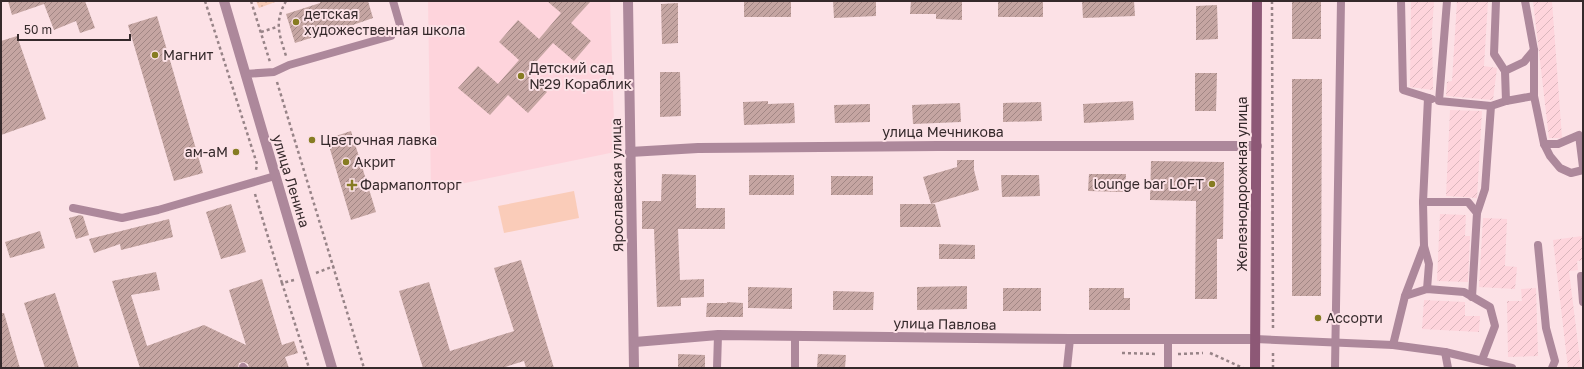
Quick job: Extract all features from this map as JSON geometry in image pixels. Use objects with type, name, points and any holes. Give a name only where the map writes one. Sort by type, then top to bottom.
[{"type":"main road","name":"Железнодорожная улица","points":[[1255,368],[1256,1]]},
{"type":"street","name":"улица Ленина","points":[[224,1],[332,368]]},
{"type":"street","name":"Ярославская улица","points":[[628,1],[635,342],[634,368]]},
{"type":"street","name":"улица Мечникова","points":[[630,152],[698,148],[1256,146]]},
{"type":"street","name":"улица Павлова","points":[[635,342],[718,335],[1070,339],[1254,339]]},
{"type":"lane","points":[[393,1],[400,25]]},
{"type":"lane","points":[[1335,368],[1341,1]]},
{"type":"lane","points":[[1401,1],[1403,90],[1439,101],[1491,106],[1506,101],[1534,96]]},
{"type":"lane","points":[[1439,101],[1447,1]]},
{"type":"lane","points":[[1496,1],[1494,54],[1505,71],[1506,101]]},
{"type":"lane","points":[[1525,1],[1534,50],[1534,96],[1544,144],[1550,156],[1560,168],[1571,173],[1583,169],[1579,135],[1558,144],[1544,144]]},
{"type":"lane","points":[[245,74],[274,72],[289,65],[391,36]]},
{"type":"lane","points":[[1505,71],[1524,62],[1534,50]]},
{"type":"lane","points":[[1427,289],[1429,264],[1424,246],[1423,202],[1428,98]]},
{"type":"lane","points":[[1472,297],[1477,213],[1486,189],[1491,106]]},
{"type":"lane","points":[[73,208],[122,218],[275,176]]},
{"type":"lane","points":[[1423,202],[1468,202],[1477,213]]},
{"type":"lane","points":[[1538,245],[1546,328],[1555,361],[1552,368]]},
{"type":"lane","points":[[1393,346],[1405,296],[1424,246]]},
{"type":"lane","points":[[1580,276],[1583,302]]},
{"type":"lane","points":[[1405,296],[1427,289],[1464,292],[1490,308],[1495,326],[1482,360]]},
{"type":"lane","points":[[717,368],[718,335]]},
{"type":"lane","points":[[795,336],[795,368]]},
{"type":"lane","points":[[1067,368],[1070,339]]},
{"type":"lane","points":[[1168,339],[1168,368]]},
{"type":"lane","points":[[1254,339],[1393,346],[1445,352],[1512,368]]},
{"type":"lane","points":[[1445,352],[1448,368]]},
{"type":"path","points":[[205,1],[257,164],[252,183],[282,283]]},
{"type":"path","points":[[251,1],[364,368]]},
{"type":"path","points":[[286,1],[281,10],[278,27],[289,65]]},
{"type":"path","points":[[1272,1],[1273,368]]},
{"type":"path","points":[[261,32],[278,27]]},
{"type":"shaded area","points":[[256,1],[278,1],[259,8]]},
{"type":"shaded area","name":"Детский сад №29 Кораблик","points":[[428,1],[610,1],[615,152],[431,190]]},
{"type":"shaded area","points":[[1411,1],[1434,1],[1432,32],[1433,90],[1410,87]]},
{"type":"shaded area","points":[[1457,1],[1488,1],[1484,66],[1497,68],[1493,100],[1446,96],[1447,82],[1452,81]]},
{"type":"shaded area","points":[[1533,1],[1552,1],[1562,138],[1549,138]]},
{"type":"shaded area","points":[[1450,110],[1482,111],[1477,198],[1446,196]]},
{"type":"shaded area","points":[[574,191],[579,218],[504,233],[498,206]]},
{"type":"shaded area","points":[[1440,214],[1466,215],[1465,236],[1470,236],[1468,282],[1437,281]]},
{"type":"shaded area","points":[[1483,218],[1507,219],[1505,266],[1517,267],[1515,289],[1479,287]]},
{"type":"shaded area","points":[[1582,236],[1583,260],[1577,261],[1578,270],[1569,271],[1581,368],[1568,368],[1553,240]]},
{"type":"shaded area","points":[[1536,288],[1538,356],[1508,357],[1507,301],[1522,301],[1521,289]]},
{"type":"shaded area","points":[[1424,300],[1465,302],[1465,316],[1480,316],[1479,332],[1422,329]]},
{"type":"building","points":[[8,1],[85,1],[95,28],[80,33],[76,21],[54,30],[44,4],[12,15]]},
{"type":"building","points":[[320,1],[368,1],[373,18],[350,26],[351,29],[340,32],[339,29],[295,43],[286,14],[320,3]]},
{"type":"building","points":[[547,1],[591,1],[571,23],[591,41],[574,61],[553,43],[526,73],[547,92],[528,113],[508,95],[490,115],[458,88],[478,66],[498,84],[519,60],[499,42],[518,20],[539,39],[561,13]]},
{"type":"building","points":[[744,1],[791,1],[791,17],[744,17]]},
{"type":"building","points":[[833,1],[876,1],[876,16],[834,18]]},
{"type":"building","points":[[911,1],[962,1],[962,20],[936,19],[936,14],[910,14]]},
{"type":"building","points":[[998,1],[1043,1],[1043,17],[998,17]]},
{"type":"building","points":[[1082,1],[1134,1],[1135,16],[1083,18]]},
{"type":"building","points":[[1292,1],[1321,1],[1321,39],[1292,39]]},
{"type":"building","points":[[678,3],[678,43],[662,44],[661,4]]},
{"type":"building","points":[[1217,5],[1218,39],[1196,40],[1196,6]]},
{"type":"building","points":[[157,16],[203,173],[174,181],[128,25]]},
{"type":"building","points":[[17,36],[46,119],[1,135],[1,41]]},
{"type":"building","points":[[660,72],[680,72],[681,116],[660,117]]},
{"type":"building","points":[[1195,73],[1217,73],[1216,111],[1195,111]]},
{"type":"building","points":[[1292,79],[1322,79],[1321,296],[1292,296]]},
{"type":"building","points":[[768,101],[768,104],[794,103],[795,123],[744,125],[743,102]]},
{"type":"building","points":[[1133,101],[1134,120],[1084,123],[1083,104]]},
{"type":"building","points":[[1041,102],[1042,121],[1003,122],[1003,103]]},
{"type":"building","points":[[960,103],[961,122],[913,124],[912,105]]},
{"type":"building","points":[[870,104],[870,122],[835,123],[834,105]]},
{"type":"building","points":[[351,131],[376,212],[351,220],[327,139]]},
{"type":"building","points":[[957,160],[974,160],[974,170],[979,190],[931,204],[923,177],[957,167]]},
{"type":"building","points":[[1151,161],[1224,162],[1223,239],[1217,239],[1217,299],[1195,299],[1196,201],[1150,200]]},
{"type":"building","points":[[662,174],[696,175],[696,208],[725,208],[725,229],[678,229],[680,280],[704,279],[704,297],[681,298],[681,306],[657,307],[654,229],[642,229],[642,201],[661,201]]},
{"type":"building","points":[[1089,174],[1126,174],[1125,192],[1088,191]]},
{"type":"building","points":[[749,175],[794,175],[794,195],[749,195]]},
{"type":"building","points":[[1001,175],[1039,175],[1040,196],[1002,197]]},
{"type":"building","points":[[831,176],[873,176],[873,195],[831,195]]},
{"type":"building","points":[[231,204],[246,252],[221,259],[206,212]]},
{"type":"building","points":[[900,204],[935,204],[941,227],[900,227]]},
{"type":"building","points":[[80,215],[83,216],[89,235],[76,239],[69,218]]},
{"type":"building","points":[[169,219],[173,237],[121,250],[120,244],[94,253],[89,239]]},
{"type":"building","points":[[40,231],[45,248],[10,258],[5,242]]},
{"type":"building","points":[[939,244],[975,245],[975,259],[939,259]]},
{"type":"building","points":[[521,260],[554,368],[526,368],[524,361],[502,368],[423,368],[399,291],[429,282],[450,351],[514,331],[494,268]]},
{"type":"building","points":[[156,272],[160,290],[131,295],[147,346],[204,325],[246,345],[229,290],[262,279],[282,345],[294,341],[298,353],[285,357],[289,368],[249,368],[248,364],[244,362],[239,363],[238,368],[140,368],[112,281]]},
{"type":"building","points":[[967,286],[967,309],[917,310],[917,287]]},
{"type":"building","points":[[748,287],[792,288],[792,309],[748,308]]},
{"type":"building","points":[[1003,288],[1041,288],[1041,311],[1003,311]]},
{"type":"building","points":[[1089,288],[1124,288],[1124,298],[1130,298],[1130,310],[1089,310]]},
{"type":"building","points":[[833,291],[874,292],[873,310],[833,310]]},
{"type":"building","points":[[55,293],[79,368],[45,368],[24,303]]},
{"type":"building","points":[[707,303],[743,303],[743,317],[706,317]]},
{"type":"building","points":[[1,313],[4,313],[20,368],[1,368]]},
{"type":"building","points":[[678,354],[705,355],[705,368],[678,368]]},
{"type":"building","points":[[818,354],[846,355],[845,368],[817,368]]},
{"type":"place","name":"детская художественная школа","points":[[296,22]]},
{"type":"place","name":"Магнит","points":[[155,55]]},
{"type":"place","name":"Детский сад №29 Кораблик","points":[[521,76]]},
{"type":"place","name":"Цветочная лавка","points":[[312,140]]},
{"type":"place","name":"ам-аМ","points":[[236,152]]},
{"type":"place","name":"Акрит","points":[[346,162]]},
{"type":"place","name":"lounge bar LOFT","points":[[1212,184]]},
{"type":"place","name":"Фармаполторг","points":[[352,185]]},
{"type":"place","name":"Ассорти","points":[[1318,318]]}]
